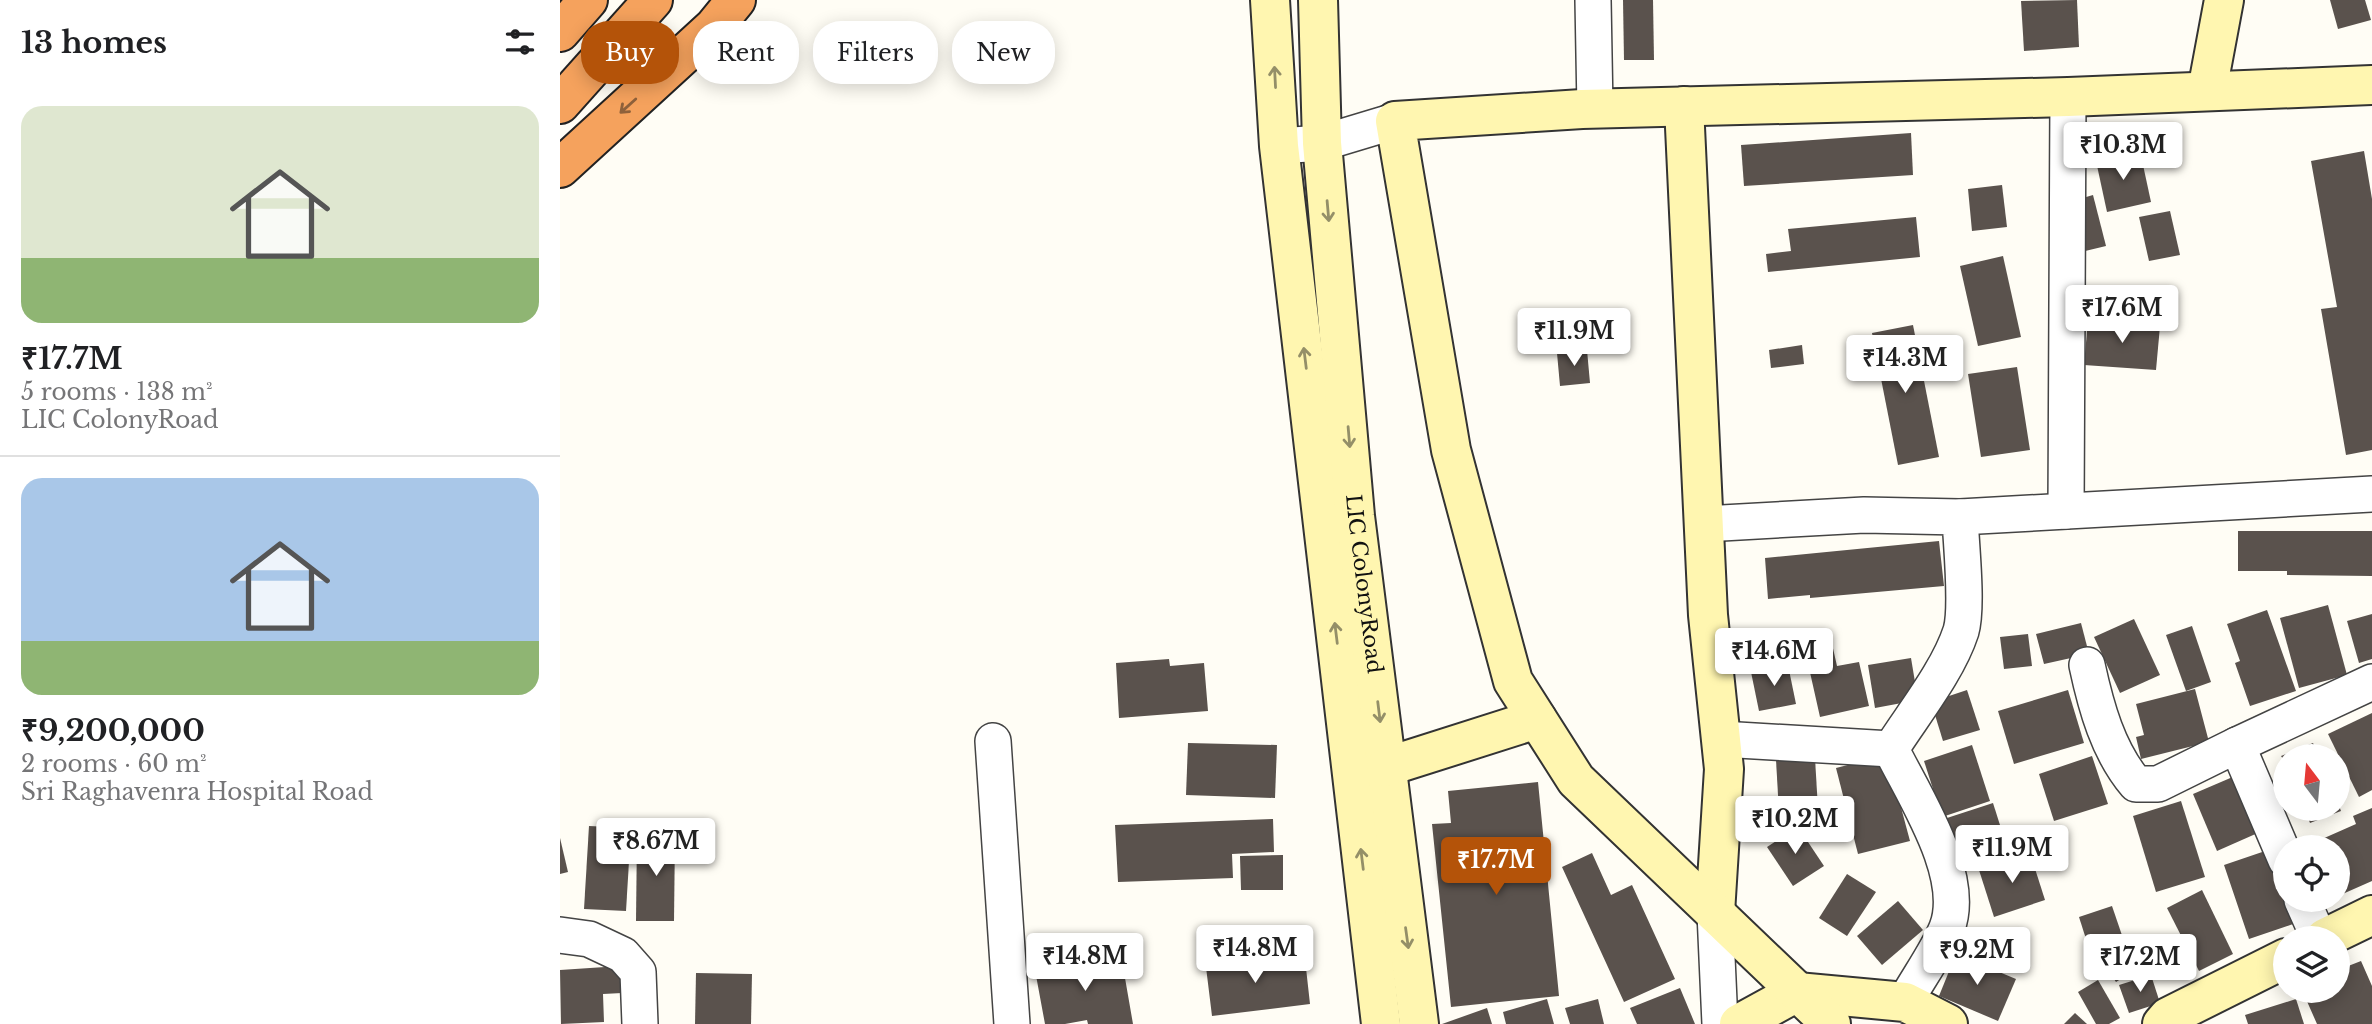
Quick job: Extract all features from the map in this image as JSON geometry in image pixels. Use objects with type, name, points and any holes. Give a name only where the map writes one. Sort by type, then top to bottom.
[{"type":"highway","points":[[560,32],[589,0]]},
{"type":"highway","points":[[560,104],[653,0]]},
{"type":"highway","points":[[560,168],[725,13]]},
{"type":"street","points":[[725,13],[750,0]]},
{"type":"street","name":"LIC ColonyRoad","points":[[1270,0],[1279,146],[1381,1024]]},
{"type":"street","name":"LIC ColonyRoad","points":[[1318,0],[1322,143],[1356,516],[1419,1024]]},
{"type":"street","points":[[1592,0],[1595,109]]},
{"type":"street","points":[[2207,91],[2224,0]]},
{"type":"street","points":[[1279,146],[1322,143],[1395,121],[1595,109],[2068,97],[2372,85]]},
{"type":"street","points":[[2066,511],[2068,97]]},
{"type":"street","points":[[1684,106],[1708,615],[1724,769],[1715,913],[1720,1024]]},
{"type":"street","points":[[1395,121],[1451,450],[1513,681],[1576,780],[1831,1024]]},
{"type":"street","points":[[1703,524],[1864,515],[1960,517],[2372,494]]},
{"type":"street","points":[[1891,748],[1943,668],[1961,630],[1963,604],[1960,517]]},
{"type":"street","points":[[2087,665],[2094,698],[2112,746],[2122,767],[2136,783],[2158,784],[2372,682]]},
{"type":"street","points":[[1386,767],[1537,719]]},
{"type":"street","points":[[1721,739],[1891,748]]},
{"type":"street","points":[[993,741],[1012,1024]]},
{"type":"street","points":[[2237,745],[2275,835]]},
{"type":"street","points":[[1891,748],[1945,858],[1952,894],[1947,927],[1905,1002]]},
{"type":"street","points":[[2350,926],[2372,915]]},
{"type":"street","points":[[560,935],[589,939],[623,955],[638,972],[640,1024]]},
{"type":"street","points":[[2162,1024],[2168,1017],[2273,964]]},
{"type":"street","points":[[1739,1024],[1797,992],[1905,1002],[1948,1024]]},
{"type":"building","points":[[1623,0],[1653,0],[1654,60],[1624,60]]},
{"type":"building","points":[[2077,0],[2079,47],[2024,51],[2021,1]]},
{"type":"building","points":[[2330,0],[2365,0],[2371,20],[2338,29]]},
{"type":"building","points":[[1911,133],[1913,175],[1744,186],[1741,145]]},
{"type":"building","points":[[2140,151],[2151,202],[2107,212],[2096,161]]},
{"type":"building","points":[[2364,151],[2372,199],[2372,450],[2346,455],[2321,309],[2337,307],[2311,161]]},
{"type":"building","points":[[2002,185],[2007,227],[1972,231],[1968,189]]},
{"type":"building","points":[[2093,195],[2106,246],[2081,252],[2069,202]]},
{"type":"building","points":[[2170,211],[2180,255],[2149,261],[2139,217]]},
{"type":"building","points":[[1916,217],[1920,257],[1768,272],[1766,254],[1791,251],[1788,229]]},
{"type":"building","points":[[2003,256],[2021,337],[1978,346],[1960,266]]},
{"type":"building","points":[[1562,311],[1571,342],[1535,353],[1525,323]]},
{"type":"building","points":[[2088,320],[2160,326],[2156,370],[2084,365]]},
{"type":"building","points":[[1913,325],[1939,457],[1898,465],[1872,333]]},
{"type":"building","points":[[1802,345],[1804,364],[1771,368],[1769,350]]},
{"type":"building","points":[[1587,350],[1590,383],[1560,386],[1557,353]]},
{"type":"building","points":[[2017,367],[2030,450],[1981,457],[1968,374]]},
{"type":"building","points":[[2238,531],[2372,531],[2372,576],[2287,575],[2287,571],[2238,571]]},
{"type":"building","points":[[1939,541],[1944,586],[1768,599],[1765,558]]},
{"type":"building","points":[[2328,605],[2347,675],[2299,688],[2280,618]]},
{"type":"building","points":[[2267,610],[2296,691],[2250,706],[2235,663],[2240,661],[2227,624]]},
{"type":"building","points":[[2372,614],[2372,659],[2359,663],[2347,621]]},
{"type":"building","points":[[2134,619],[2160,675],[2120,693],[2094,637]]},
{"type":"building","points":[[2081,623],[2089,654],[2044,664],[2036,634]]},
{"type":"building","points":[[2192,626],[2211,682],[2186,691],[2166,635]]},
{"type":"building","points":[[2028,634],[2032,666],[2004,669],[2000,637]]},
{"type":"building","points":[[1832,644],[1837,666],[1859,662],[1869,706],[1820,717],[1805,650]]},
{"type":"building","points":[[1911,658],[1918,700],[1875,708],[1868,665]]},
{"type":"building","points":[[1169,659],[1170,666],[1204,663],[1208,711],[1119,718],[1116,663]]},
{"type":"building","points":[[1788,665],[1796,704],[1759,711],[1751,672]]},
{"type":"building","points":[[2195,689],[2209,742],[2141,759],[2136,737],[2144,735],[2136,704]]},
{"type":"building","points":[[1967,690],[1980,730],[1943,741],[1931,702]]},
{"type":"building","points":[[2068,690],[2084,743],[2014,764],[1998,711]]},
{"type":"building","points":[[2372,713],[2372,790],[2359,797],[2350,779],[2350,744],[2333,744],[2328,734]]},
{"type":"building","points":[[1188,743],[1277,745],[1275,798],[1186,795]]},
{"type":"building","points":[[1972,745],[1990,801],[1942,817],[1924,761]]},
{"type":"building","points":[[1887,755],[1910,841],[1858,854],[1836,768]]},
{"type":"building","points":[[2092,756],[2108,804],[2054,821],[2039,774]]},
{"type":"building","points":[[1815,758],[1818,809],[1779,812],[1776,760]]},
{"type":"building","points":[[2235,776],[2260,832],[2217,851],[2193,794]]},
{"type":"building","points":[[1538,782],[1559,996],[1451,1007],[1432,824],[1451,823],[1448,791]]},
{"type":"building","points":[[2181,801],[2205,877],[2156,892],[2133,816]]},
{"type":"building","points":[[1993,803],[2006,844],[1959,859],[1947,818]]},
{"type":"building","points":[[2372,808],[2372,881],[2350,891],[2350,835],[2331,835],[2356,824],[2353,816]]},
{"type":"building","points":[[1273,819],[1274,852],[1232,854],[1233,878],[1118,882],[1115,825]]},
{"type":"building","points":[[589,826],[631,828],[626,911],[584,909]]},
{"type":"building","points":[[1798,827],[1824,866],[1793,886],[1767,847]]},
{"type":"building","points":[[637,834],[675,834],[674,921],[636,921]]},
{"type":"building","points":[[560,838],[568,872],[560,874]]},
{"type":"building","points":[[2271,849],[2273,912],[2291,912],[2296,923],[2273,926],[2273,931],[2249,939],[2224,865]]},
{"type":"building","points":[[1592,853],[1611,895],[1632,885],[1675,979],[1624,1002],[1562,867]]},
{"type":"building","points":[[2030,853],[2045,900],[1994,917],[1979,870]]},
{"type":"building","points":[[1283,855],[1283,890],[1241,890],[1240,856]]},
{"type":"building","points":[[1847,874],[1876,892],[1847,936],[1819,918]]},
{"type":"building","points":[[2202,890],[2233,954],[2199,971],[2167,908]]},
{"type":"building","points":[[1898,901],[1923,930],[1882,965],[1857,936]]},
{"type":"building","points":[[2112,906],[2127,950],[2093,961],[2079,917]]},
{"type":"building","points":[[2131,951],[2141,966],[2116,982],[2106,967]]},
{"type":"building","points":[[1242,954],[1243,967],[1305,959],[1310,1004],[1212,1016],[1205,959]]},
{"type":"building","points":[[1956,954],[2016,979],[1998,1021],[1939,996]]},
{"type":"building","points":[[1121,955],[1133,1024],[1088,1024],[1087,1020],[1045,1024],[1035,970]]},
{"type":"building","points":[[2361,961],[2372,986],[2372,1024],[2317,1024],[2308,1003],[2350,1003],[2350,965]]},
{"type":"building","points":[[620,966],[622,993],[603,994],[604,1022],[561,1024],[560,970]]},
{"type":"building","points":[[696,973],[752,974],[751,1024],[695,1024]]},
{"type":"building","points":[[2151,975],[2160,1003],[2129,1013],[2119,985]]},
{"type":"building","points":[[2098,980],[2120,1018],[2109,1024],[2096,1024],[2078,992]]},
{"type":"building","points":[[1680,988],[1695,1024],[1637,1024],[1630,1008]]},
{"type":"building","points":[[1547,999],[1554,1024],[1506,1024],[1503,1012]]},
{"type":"building","points":[[1598,999],[1604,1024],[1570,1024],[1565,1008]]},
{"type":"building","points":[[2283,1003],[2297,1003],[2304,1024],[2248,1024],[2245,1015]]},
{"type":"building","points":[[1487,1008],[1492,1024],[1442,1024]]},
{"type":"building","points":[[2075,1013],[2087,1024],[2064,1024]]}]
